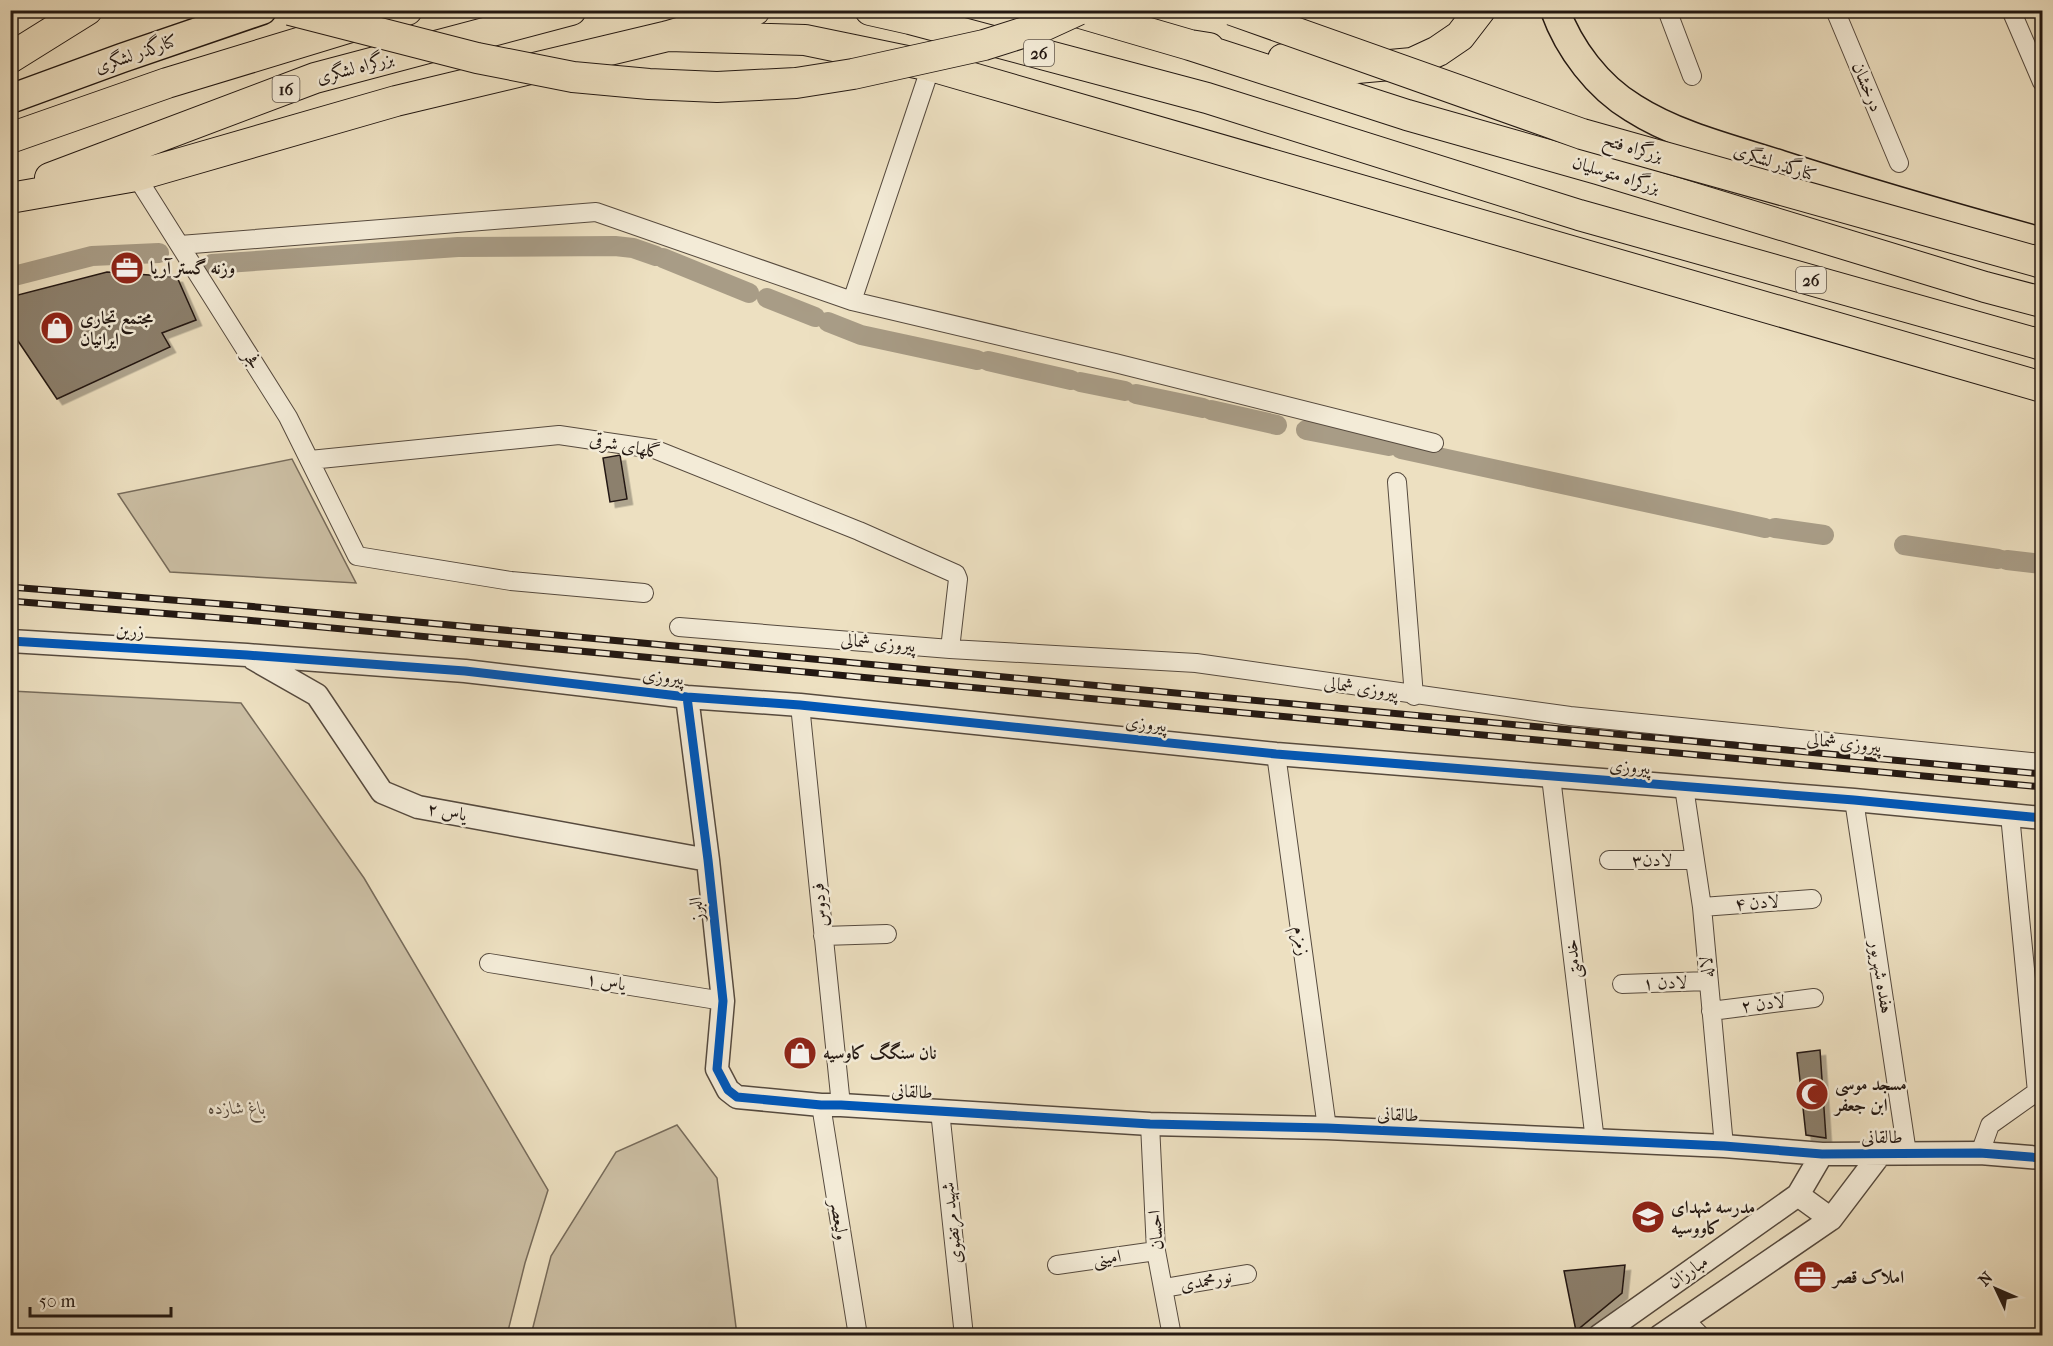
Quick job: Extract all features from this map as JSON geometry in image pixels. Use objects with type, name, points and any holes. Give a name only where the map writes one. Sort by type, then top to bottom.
[{"type":"highway","points":[[10,58],[87,10]]},
{"type":"highway","points":[[290,10],[477,58],[573,77],[717,87],[795,83],[864,71],[984,45],[1041,27],[1078,10]]},
{"type":"highway","name":"16","points":[[10,138],[167,83],[407,10]]},
{"type":"highway","name":"بزرگراه لشگری","points":[[10,193],[315,78],[571,10]]},
{"type":"highway","points":[[10,198],[136,176],[396,101],[668,36],[755,10]]},
{"type":"highway","name":"26","points":[[870,10],[1207,98],[1580,215],[2043,345]]},
{"type":"highway","points":[[1070,10],[1190,45],[1346,69],[1412,63],[1438,51],[1460,36],[1480,10]]},
{"type":"highway","name":"بزرگراه فتح","points":[[1232,10],[1582,134],[2043,263]]},
{"type":"highway","points":[[668,36],[805,40],[931,66],[2043,387]]},
{"type":"highway","name":"بزرگراه متوسلیان","points":[[1190,45],[1407,115],[1598,169],[1985,287],[2043,302]]},
{"type":"main road","name":"کنارگذر لشگری","points":[[10,99],[262,10]]},
{"type":"main road","name":"کنارگذر لشگری","points":[[1555,10],[1571,43],[1596,79],[1631,108],[1661,124],[1727,148],[1887,199],[2043,242]]},
{"type":"street","points":[[1667,10],[1692,76]]},
{"type":"street","name":"درخشان","points":[[1835,10],[1899,163]]},
{"type":"street","points":[[2011,10],[2043,82]]},
{"type":"street","points":[[852,301],[931,66]]},
{"type":"street","name":"فجر","points":[[136,176],[288,417],[353,551],[363,558],[511,581],[644,593]]},
{"type":"street","points":[[180,245],[596,212],[852,301],[1115,363],[1434,443]]},
{"type":"street","name":"گلهای شرقی","points":[[310,460],[559,435],[654,449],[849,526],[953,573],[958,579],[950,649]]},
{"type":"street","points":[[1397,482],[1414,696]]},
{"type":"street","name":"پیروزی شمالی","points":[[679,627],[950,649],[1196,663],[1414,696],[1570,716],[2043,763]]},
{"type":"street","name":"زرین","points":[[10,641],[247,655]]},
{"type":"street","name":"پیروزی","points":[[247,655],[465,671],[687,697],[800,705],[1276,754],[1854,800],[2043,818]]},
{"type":"street","name":"یاس ۲","points":[[247,655],[316,695],[382,792],[418,807],[708,860]]},
{"type":"street","name":"البرز","points":[[687,697],[723,1001],[717,1070],[728,1090],[737,1097],[752,1099]]},
{"type":"street","name":"فردوس","points":[[800,705],[823,936],[831,1105]]},
{"type":"street","name":"زمزم","points":[[1276,754],[1327,1128]]},
{"type":"street","name":"خدمتی","points":[[1551,777],[1595,1141]]},
{"type":"street","name":"لاله","points":[[1684,787],[1702,907],[1724,1146]]},
{"type":"street","name":"هفده شهریور","points":[[1854,800],[1907,1153]]},
{"type":"street","points":[[1980,1154],[1990,1125],[2040,1090],[2010,815]]},
{"type":"street","name":"لادن۳","points":[[1609,860],[1694,860]]},
{"type":"street","name":"لادن ۴","points":[[1702,907],[1812,899]]},
{"type":"street","points":[[823,936],[886,933]]},
{"type":"street","name":"یاس ۱","points":[[489,963],[723,1001]]},
{"type":"street","name":"لادن ۱","points":[[1622,984],[1708,981]]},
{"type":"street","name":"لادن ۲","points":[[1711,1011],[1814,998]]},
{"type":"street","name":"طالقانی","points":[[752,1099],[1150,1124],[1327,1128],[1724,1146],[1821,1154],[1980,1154],[2043,1158]]},
{"type":"street","name":"ولیعصر","points":[[831,1105],[858,1335]]},
{"type":"street","name":"شهید مرتضوی","points":[[940,1111],[964,1335]]},
{"type":"street","name":"احسان","points":[[1150,1124],[1156,1251],[1172,1335]]},
{"type":"street","name":"مبارزان","points":[[1660,1335],[1831,1220],[1881,1153]]},
{"type":"street","name":"مبارزان","points":[[1599,1335],[1798,1195],[1821,1154]]},
{"type":"street","points":[[1798,1195],[1831,1220]]},
{"type":"street","name":"امینی","points":[[1057,1265],[1156,1251]]},
{"type":"street","name":"نورمحمدی","points":[[1164,1288],[1247,1275]]},
{"type":"street","points":[[1684,1319],[1701,1335]]},
{"type":"green space","points":[[292,459],[356,583],[170,572],[118,494]]},
{"type":"green space","name":"باغ شازده","points":[[11,691],[241,703],[364,878],[548,1190],[525,1263],[507,1335],[11,1335]]},
{"type":"green space","points":[[677,1125],[717,1178],[737,1335],[531,1335],[551,1256],[616,1152]]},
{"type":"building","points":[[107,272],[177,277],[196,320],[162,333],[170,347],[57,399],[10,329],[10,297]]},
{"type":"building","points":[[620,455],[627,499],[610,502],[603,458]]},
{"type":"building","name":"مسجد موسی ابن جعفر","points":[[1820,1050],[1826,1138],[1806,1135],[1797,1053]]},
{"type":"building","points":[[1625,1265],[1622,1293],[1576,1331],[1564,1271]]},
{"type":"waterway","points":[[212,264],[458,247],[615,246],[633,248],[656,256]]},
{"type":"waterway","points":[[10,277],[92,256],[159,253]]},
{"type":"waterway","points":[[663,258],[749,293]]},
{"type":"waterway","points":[[767,298],[815,317]]},
{"type":"waterway","points":[[828,322],[861,335],[977,360]]},
{"type":"waterway","points":[[988,361],[1071,380]]},
{"type":"waterway","points":[[1080,382],[1125,391]]},
{"type":"waterway","points":[[1136,394],[1203,408]]},
{"type":"waterway","points":[[1211,410],[1277,425]]},
{"type":"waterway","points":[[1306,430],[1389,446]]},
{"type":"waterway","points":[[1401,449],[1765,528]]},
{"type":"waterway","points":[[1775,528],[1824,535]]},
{"type":"waterway","points":[[1904,545],[1998,559]]},
{"type":"waterway","points":[[2007,560],[2042,564]]},
{"type":"railway","points":[[10,587],[247,606],[2042,774]]},
{"type":"railway","points":[[10,601],[246,620],[2042,787]]},
{"type":"cycle path","points":[[10,641],[465,671],[687,697],[800,705],[1276,754],[1854,800],[2042,818]]},
{"type":"cycle path","points":[[687,697],[723,1001],[717,1069],[728,1090],[737,1097],[821,1105],[1150,1124],[1327,1128],[1724,1146],[1822,1154],[1980,1153],[2042,1158]]},
{"type":"place","name":"وزنه گستر آریا","points":[[127,268]]},
{"type":"place","name":"مجتمع تجاری ایرانیان","points":[[57,328]]},
{"type":"place","name":"نان سنگگ کاوسیه","points":[[800,1053]]},
{"type":"place","name":"مسجد موسی ابن جعفر","points":[[1812,1094]]},
{"type":"place","name":"مدرسه شهدای کاووسیه","points":[[1648,1217]]},
{"type":"place","name":"املاک قصر","points":[[1810,1277]]}]
